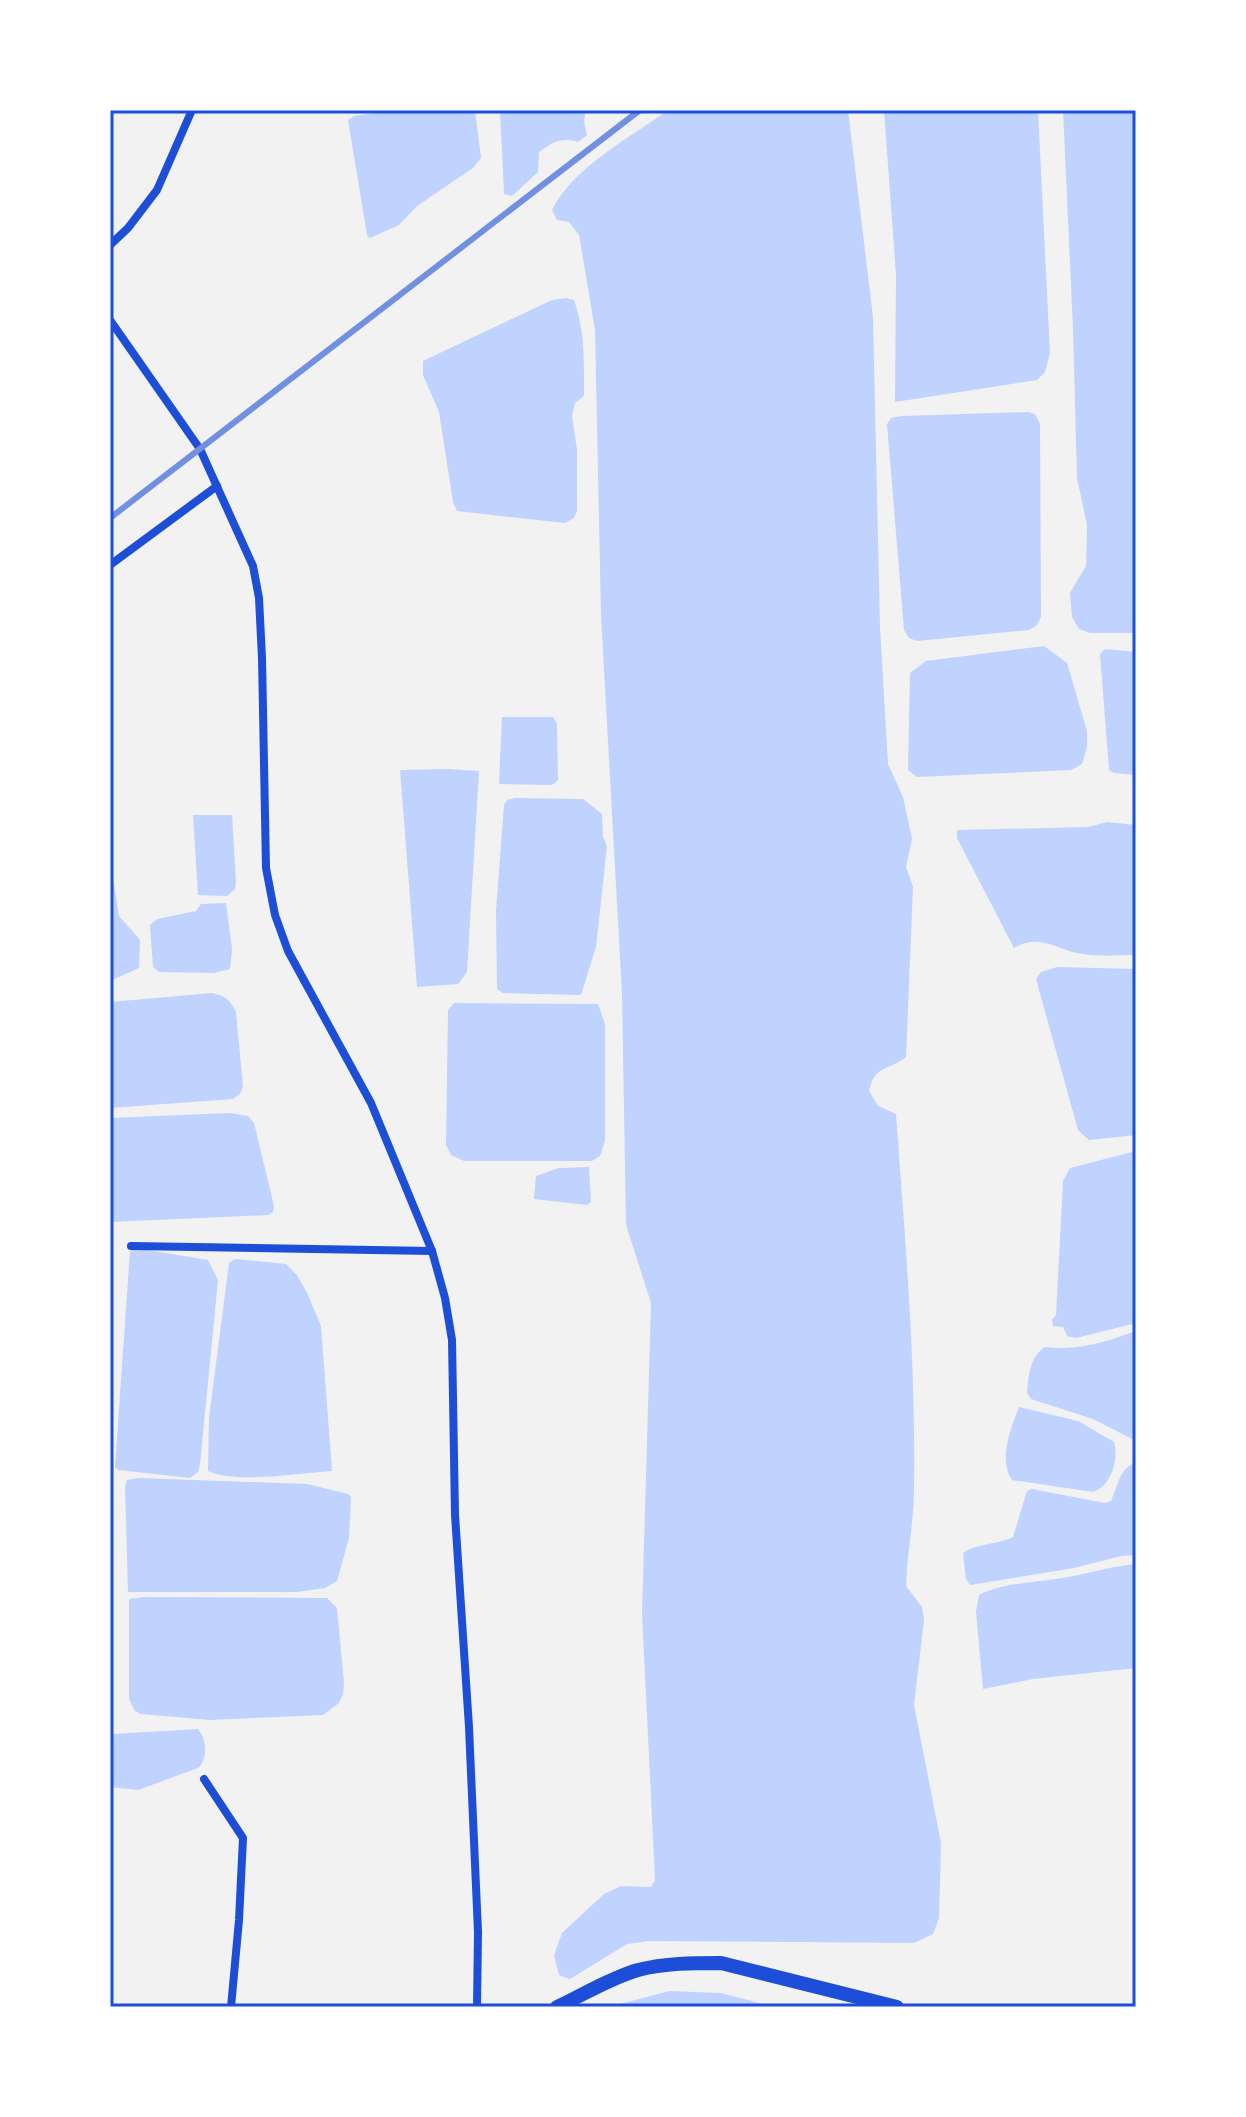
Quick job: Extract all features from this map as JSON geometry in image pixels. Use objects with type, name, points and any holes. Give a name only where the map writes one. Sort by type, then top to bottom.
[{"type":"street","points":[[110,245],[157,190],[192,110]]},
{"type":"street","points":[[110,320],[200,449],[253,566],[259,598],[266,868],[275,915],[288,951],[371,1103],[432,1251],[445,1298],[452,1340],[455,1515],[478,1932],[477,2007]]},
{"type":"street","points":[[110,565],[217,486]]},
{"type":"street","points":[[131,1246],[432,1251]]},
{"type":"street","points":[[204,1779],[243,1838],[231,2007]]},
{"type":"street","points":[[557,2007],[634,1971],[690,1963],[721,1963],[897,2007]]},
{"type":"water","points":[[395,110],[475,110],[481,158],[473,168],[417,206],[399,225],[370,238],[348,120],[354,116]]},
{"type":"water","points":[[500,110],[586,110],[584,121],[587,135],[578,142],[557,141],[539,152],[538,172],[512,196],[504,194]]},
{"type":"water","points":[[668,110],[848,110],[873,317],[880,627],[888,764],[903,797],[912,839],[906,867],[913,887],[906,1057],[879,1072],[869,1091],[878,1106],[896,1114],[909,1301],[914,1441],[914,1500],[906,1586],[922,1607],[924,1620],[914,1705],[941,1843],[939,1918],[933,1934],[914,1943],[648,1941],[627,1944],[570,1979],[559,1975],[554,1955],[562,1933],[604,1894],[621,1886],[651,1887],[655,1880],[642,1613],[651,1303],[626,1225],[622,994],[601,616],[595,330],[579,235],[569,222],[557,220],[552,210],[561,195],[588,167]]},
{"type":"water","points":[[884,110],[1038,110],[1050,353],[1045,372],[1037,380],[895,402],[896,275]]},
{"type":"water","points":[[1063,110],[1136,110],[1136,633],[1090,633],[1079,629],[1072,617],[1070,593],[1086,566],[1087,525],[1077,478]]},
{"type":"water","points":[[552,300],[574,300],[578,312],[584,359],[584,396],[575,403],[572,416],[577,450],[577,511],[574,518],[565,523],[457,511],[439,412],[423,375],[423,361]]},
{"type":"water","points":[[1035,414],[1040,424],[1041,617],[1037,625],[1029,630],[917,641],[909,638],[904,630],[887,424],[891,418],[902,416]]},
{"type":"water","points":[[1044,646],[1067,663],[1087,731],[1082,764],[1071,770],[917,777],[908,770],[910,673],[926,661]]},
{"type":"water","points":[[1105,649],[1136,652],[1136,775],[1109,770],[1100,654]]},
{"type":"water","points":[[502,717],[553,717],[557,724],[558,780],[552,785],[499,784]]},
{"type":"water","points":[[400,770],[479,771],[467,972],[458,984],[417,987]]},
{"type":"water","points":[[583,799],[602,814],[603,837],[607,846],[596,947],[581,995],[503,993],[497,989],[496,911],[504,805],[507,800]]},
{"type":"water","points":[[193,815],[232,815],[236,882],[235,889],[227,896],[198,895]]},
{"type":"water","points":[[1107,822],[1136,825],[1136,955],[1089,955],[1041,942],[1014,948],[957,838],[957,830],[1088,827]]},
{"type":"water","points":[[110,858],[119,916],[140,940],[139,968],[110,981]]},
{"type":"water","points":[[226,903],[232,949],[230,969],[214,973],[159,972],[153,967],[150,925],[157,919],[196,911],[201,904]]},
{"type":"water","points":[[1057,967],[1136,969],[1136,1135],[1089,1140],[1078,1130],[1036,979],[1041,972]]},
{"type":"water","points":[[212,993],[227,999],[236,1012],[243,1087],[240,1094],[233,1099],[110,1108],[110,1002]]},
{"type":"water","points":[[454,1003],[598,1004],[605,1024],[605,1141],[600,1156],[592,1161],[464,1161],[451,1155],[446,1145],[448,1010]]},
{"type":"water","points":[[230,1113],[248,1116],[254,1123],[273,1212],[269,1215],[110,1222],[110,1118]]},
{"type":"water","points":[[1136,1151],[1136,1323],[1076,1338],[1067,1336],[1063,1327],[1053,1326],[1052,1320],[1056,1315],[1063,1181],[1070,1168]]},
{"type":"water","points":[[589,1167],[591,1202],[587,1205],[534,1199],[536,1176],[559,1168]]},
{"type":"water","points":[[135,1248],[208,1260],[218,1280],[200,1464],[198,1472],[190,1478],[118,1470],[115,1467],[130,1251]]},
{"type":"water","points":[[235,1259],[286,1264],[297,1275],[307,1293],[321,1326],[332,1471],[234,1477],[208,1471],[209,1418],[229,1263]]},
{"type":"water","points":[[1136,1331],[1136,1441],[1093,1419],[1031,1399],[1027,1393],[1033,1362],[1045,1347],[1080,1347]]},
{"type":"water","points":[[1019,1407],[1078,1421],[1114,1442],[1114,1464],[1105,1484],[1093,1492],[1012,1480],[1006,1454]]},
{"type":"water","points":[[1136,1463],[1136,1555],[970,1585],[966,1579],[963,1553],[1013,1537],[1027,1491],[1032,1489],[1105,1503],[1111,1501],[1126,1468]]},
{"type":"water","points":[[127,1480],[307,1484],[348,1494],[351,1497],[349,1538],[337,1581],[325,1588],[297,1592],[128,1592],[125,1486]]},
{"type":"water","points":[[1136,1564],[1136,1668],[1033,1679],[983,1689],[976,1612],[979,1595],[1013,1585]]},
{"type":"water","points":[[327,1598],[337,1608],[344,1683],[339,1703],[323,1715],[210,1720],[135,1711],[129,1699],[129,1599]]},
{"type":"water","points":[[198,1729],[205,1749],[198,1768],[138,1790],[110,1787],[110,1736],[113,1734]]},
{"type":"water","points":[[670,1991],[721,1993],[775,2007],[608,2007]]},
{"type":"railway","points":[[110,518],[640,110]]}]
